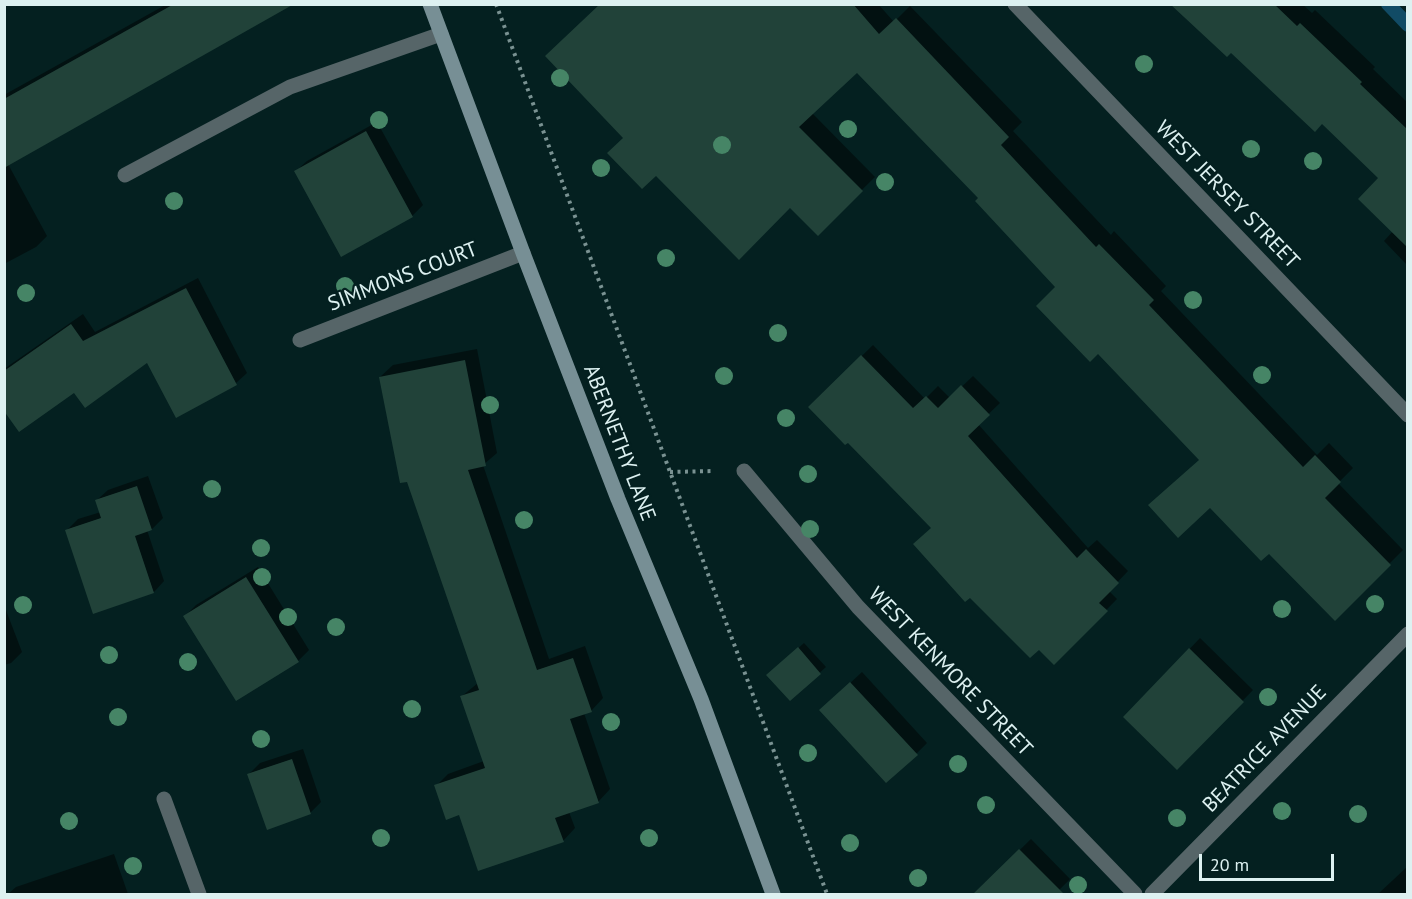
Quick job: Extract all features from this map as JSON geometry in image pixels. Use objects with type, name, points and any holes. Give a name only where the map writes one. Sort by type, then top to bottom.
[{"type":"street","name":"ABERNETHY LANE","points":[[430,4],[618,499],[701,699],[773,894]]},
{"type":"street","name":"WEST JERSEY STREET","points":[[1015,4],[1407,416]]},
{"type":"street","points":[[125,175],[290,87],[441,34]]},
{"type":"street","name":"SIMMONS COURT","points":[[300,340],[523,253]]},
{"type":"street","name":"WEST KENMORE STREET","points":[[744,471],[858,608],[1135,894]]},
{"type":"street","name":"BEATRICE AVENUE","points":[[1152,894],[1407,634]]},
{"type":"street","points":[[164,799],[199,894]]},
{"type":"path","points":[[496,4],[827,894]]},
{"type":"path","points":[[670,472],[744,471]]},
{"type":"building","points":[[174,4],[294,4],[4,168],[4,99]]},
{"type":"building","points":[[600,4],[853,4],[879,34],[896,18],[1009,137],[1001,145],[1096,247],[1099,244],[1154,300],[1149,305],[1303,467],[1315,455],[1341,482],[1325,498],[1391,565],[1335,621],[1269,554],[1261,561],[1210,508],[1178,538],[1148,505],[1199,460],[1098,354],[1090,362],[1036,306],[1055,287],[975,201],[978,198],[857,73],[799,127],[863,191],[818,236],[790,208],[739,260],[656,176],[642,189],[607,153],[623,138],[545,56]]},
{"type":"building","points":[[1170,4],[1274,4],[1297,26],[1300,23],[1362,82],[1360,84],[1407,129],[1407,247],[1358,199],[1378,178],[1322,124],[1315,132],[1231,53],[1227,57]]},
{"type":"building","points":[[366,131],[413,217],[341,257],[294,171]]},
{"type":"building","points":[[186,288],[237,385],[176,418],[147,363],[85,408],[74,393],[19,432],[4,411],[4,371],[71,324],[83,341]]},
{"type":"building","points":[[861,355],[913,408],[926,396],[938,408],[961,385],[990,415],[968,436],[1077,558],[1086,549],[1119,583],[1099,603],[1108,611],[1054,665],[1039,650],[1030,658],[970,598],[965,602],[913,544],[931,528],[848,443],[845,445],[808,407]]},
{"type":"building","points":[[465,360],[486,466],[468,470],[537,670],[573,658],[592,712],[570,719],[599,803],[555,818],[564,842],[478,871],[459,815],[446,820],[434,785],[485,768],[460,696],[479,690],[407,482],[400,483],[379,377]]},
{"type":"building","points":[[137,486],[152,530],[135,536],[154,593],[93,614],[65,530],[101,518],[95,500]]},
{"type":"building","points":[[246,577],[299,662],[236,701],[183,616]]},
{"type":"building","points":[[798,647],[821,674],[790,701],[766,675]]},
{"type":"building","points":[[1189,648],[1244,702],[1177,770],[1123,717]]},
{"type":"building","points":[[850,682],[918,755],[886,783],[819,710]]},
{"type":"building","points":[[292,759],[311,814],[267,830],[247,774]]},
{"type":"building","points":[[1019,849],[1064,894],[973,894]]},
{"type":"waterway","points":[[1388,4],[1408,25]]}]
